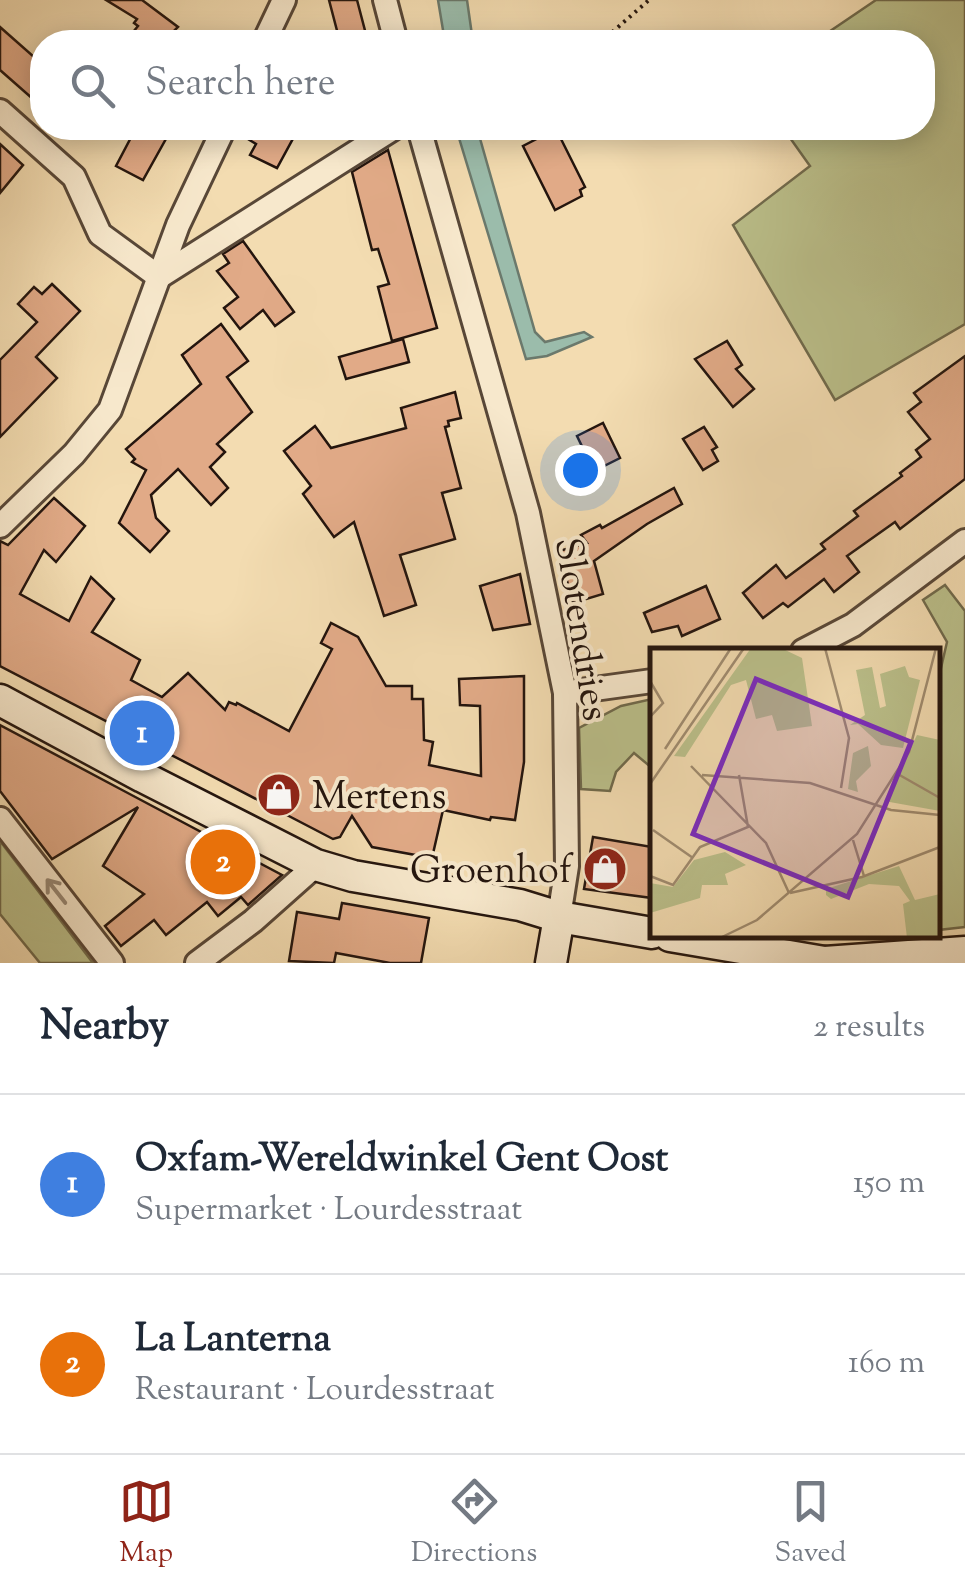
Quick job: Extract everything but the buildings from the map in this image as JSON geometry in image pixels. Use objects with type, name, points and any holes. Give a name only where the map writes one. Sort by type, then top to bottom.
[{"type":"street","points":[[270,30],[284,0]]},
{"type":"street","points":[[385,0],[393,30]]},
{"type":"street","points":[[0,111],[30,138]]},
{"type":"street","points":[[33,140],[74,177],[100,234],[159,278]]},
{"type":"street","points":[[0,526],[74,454],[110,410],[178,225],[218,140]]},
{"type":"street","points":[[159,278],[375,140]]},
{"type":"street","name":"Slotendries","points":[[422,140],[528,513],[565,692],[568,848],[559,916]]},
{"type":"street","points":[[806,648],[853,625],[965,541]]},
{"type":"street","points":[[565,692],[650,681]]},
{"type":"street","points":[[0,700],[316,865],[353,876],[650,932]]},
{"type":"street","points":[[0,819],[112,963]]},
{"type":"street","points":[[197,963],[316,865]]},
{"type":"street","points":[[551,963],[559,916]]},
{"type":"street","points":[[679,938],[765,957],[827,962],[965,952]]},
{"type":"path","points":[[614,30],[648,0]]},
{"type":"green space","points":[[876,0],[965,0],[965,324],[835,400],[733,225],[810,166],[792,140],[935,140],[935,30],[832,30]]},
{"type":"green space","points":[[945,585],[965,611],[965,927],[940,930],[940,672],[947,642],[923,600]]},
{"type":"green space","points":[[650,699],[650,766],[634,753],[616,772],[610,791],[581,789],[579,728],[621,706]]},
{"type":"green space","points":[[0,841],[93,963],[40,963],[0,914]]},
{"type":"shaded area","points":[[438,0],[467,0],[471,30],[443,30]]},
{"type":"shaded area","points":[[460,140],[480,140],[535,332],[545,342],[584,332],[592,337],[547,356],[526,359]]},
{"type":"place","name":"Oxfam-Wereldwinkel Gent Oost","points":[[142,733]]},
{"type":"place","name":"Mertens","points":[[279,795]]},
{"type":"place","name":"La Lanterna","points":[[223,862]]},
{"type":"place","name":"Groenhof","points":[[605,869]]}]
